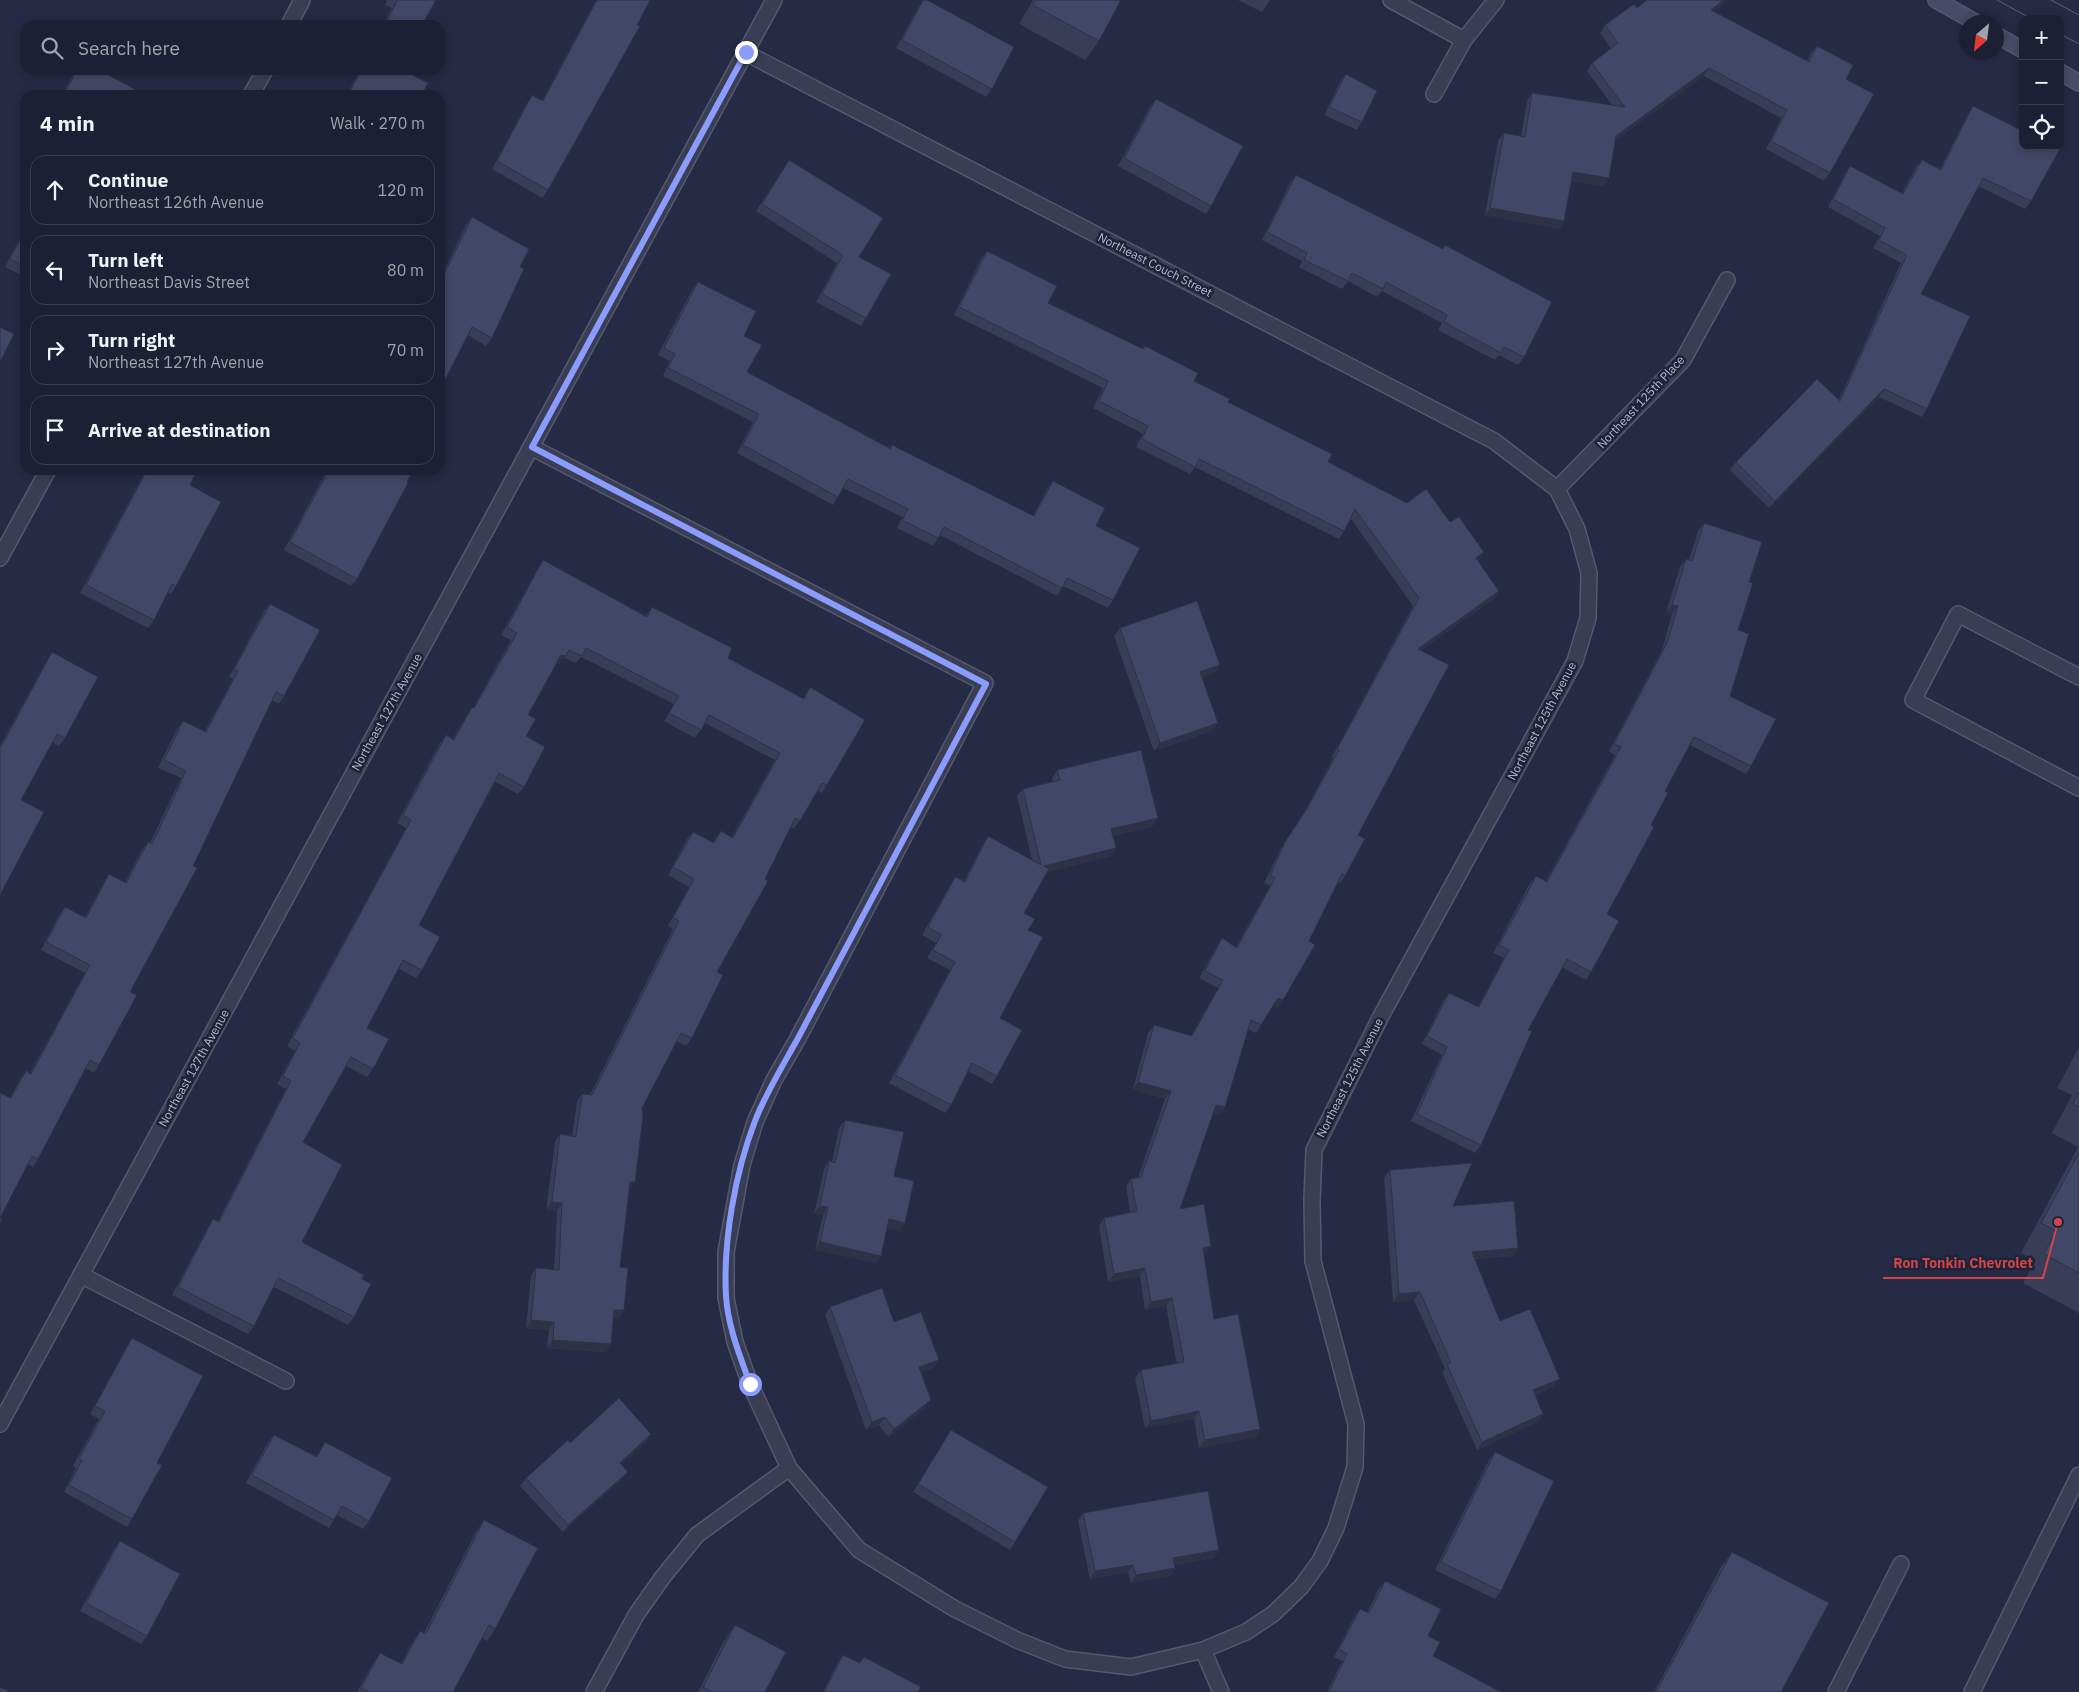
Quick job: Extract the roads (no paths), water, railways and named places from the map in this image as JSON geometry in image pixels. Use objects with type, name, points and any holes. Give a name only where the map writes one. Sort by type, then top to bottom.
[{"type":"street","points":[[292,20],[302,0]]},
{"type":"street","name":"Northeast 127th Avenue","points":[[0,1424],[774,0]]},
{"type":"street","points":[[1391,0],[1464,40]]},
{"type":"street","points":[[1434,94],[1464,40],[1496,0]]},
{"type":"street","points":[[1936,0],[1963,15]]},
{"type":"street","points":[[2004,39],[2019,48]]},
{"type":"street","name":"Northeast Couch Street","points":[[746,52],[1494,441],[1557,489]]},
{"type":"street","points":[[2064,74],[2079,83]]},
{"type":"street","points":[[254,90],[261,75]]},
{"type":"street","name":"Northeast 125th Place","points":[[1557,489],[1683,360],[1727,280]]},
{"type":"street","name":"Northeast 125th Avenue","points":[[532,447],[986,684],[802,1032],[774,1080],[755,1122],[742,1165],[726,1252],[726,1298],[735,1342],[750,1384],[789,1468],[859,1550],[955,1609],[1017,1640],[1065,1659],[1131,1667],[1203,1650],[1246,1632],[1273,1614],[1301,1587],[1320,1561],[1332,1536],[1355,1467],[1356,1424],[1314,1261],[1312,1200],[1314,1150],[1381,1016],[1575,661],[1588,618],[1589,573],[1577,528],[1557,489]]},
{"type":"street","points":[[0,558],[45,475]]},
{"type":"street","points":[[2079,677],[1958,614],[1913,700],[2079,788]]},
{"type":"street","points":[[81,1275],[286,1381]]},
{"type":"street","points":[[594,1692],[636,1615],[662,1578],[697,1535],[789,1468]]},
{"type":"street","points":[[1972,1692],[2079,1475]]},
{"type":"street","points":[[1836,1692],[1901,1564]]},
{"type":"street","points":[[1203,1650],[1221,1692]]},
{"type":"tram line","points":[[1997,0],[2025,15]]},
{"type":"tram line","points":[[2051,0],[2079,15]]},
{"type":"tram line","points":[[2064,36],[2079,44]]},
{"type":"place","name":"Ron Tonkin Chevrolet","points":[[2058,1222]]}]
